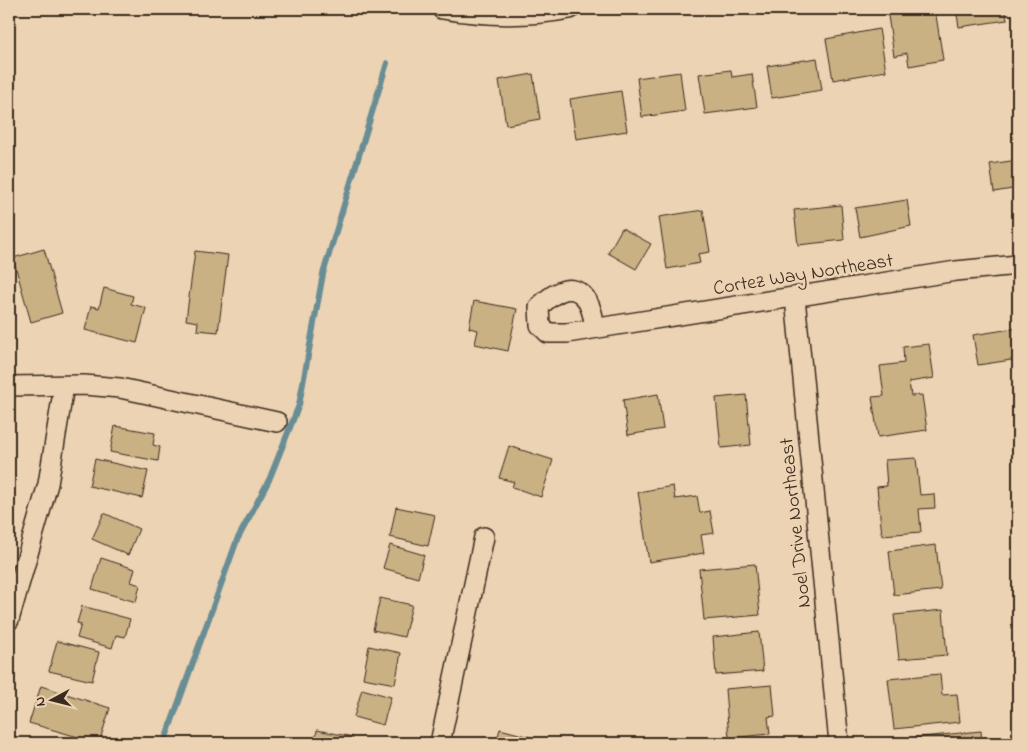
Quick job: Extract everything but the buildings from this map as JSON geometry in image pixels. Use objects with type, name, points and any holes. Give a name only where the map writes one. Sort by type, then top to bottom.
[{"type":"street","points":[[442,9],[476,14],[551,12],[570,9]]},
{"type":"street","name":"Cortez Way Northeast","points":[[596,328],[956,271],[1018,265]]},
{"type":"street","name":"Noel Drive Northeast","points":[[794,298],[839,743]]},
{"type":"street","points":[[9,386],[120,388],[278,422]]},
{"type":"street","points":[[9,620],[48,484],[64,386]]},
{"type":"street","points":[[440,743],[484,537]]},
{"type":"waterway","points":[[164,743],[237,540],[269,480],[299,405],[323,274],[387,63]]}]
